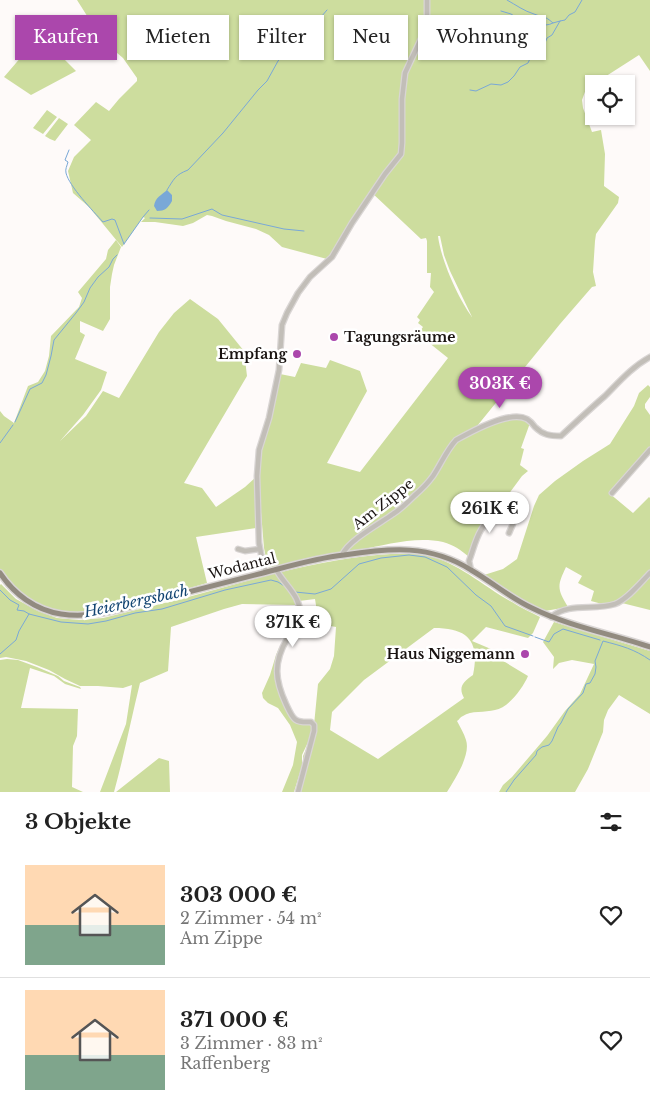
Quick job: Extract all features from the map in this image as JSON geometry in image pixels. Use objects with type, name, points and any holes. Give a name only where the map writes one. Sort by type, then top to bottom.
[{"type":"main road","name":"Wodantal","points":[[0,573],[15,592],[35,606],[50,612],[77,616],[111,612],[308,561],[342,555],[390,550],[413,550],[439,555],[454,561],[472,570],[530,608],[551,617],[650,647]]},
{"type":"street","points":[[266,572],[260,549],[257,492],[258,460],[279,370],[282,325],[298,293],[310,277],[332,256],[352,223],[400,154],[405,72],[427,26],[427,0]]},
{"type":"street","name":"Am Zippe","points":[[342,555],[344,550],[395,513],[416,495],[432,478],[456,440],[499,419],[513,418],[526,418],[542,433],[549,436],[561,436],[620,380],[650,357]]},
{"type":"street","points":[[612,493],[650,450]]},
{"type":"street","points":[[472,570],[469,561],[479,533],[507,499],[515,519],[509,533]]},
{"type":"street","points":[[238,549],[245,551],[260,549]]},
{"type":"street","points":[[276,569],[292,592],[298,605],[300,616],[283,647],[276,672],[277,682],[293,718],[298,722],[311,722],[314,725],[298,792]]},
{"type":"street","points":[[551,617],[559,611],[566,609],[615,604],[627,596],[650,573]]},
{"type":"green space","points":[[77,0],[650,0],[650,71],[639,55],[608,75],[585,75],[585,92],[582,100],[585,125],[589,125],[592,132],[601,130],[605,154],[604,186],[619,197],[618,203],[596,234],[593,272],[596,286],[592,287],[560,324],[473,431],[494,422],[510,418],[524,419],[530,423],[521,448],[524,449],[520,465],[528,471],[483,523],[469,557],[457,548],[443,542],[422,540],[390,544],[268,568],[264,548],[258,476],[259,460],[280,374],[295,377],[301,363],[326,368],[330,360],[360,371],[367,391],[327,463],[360,472],[448,358],[418,334],[423,327],[418,323],[420,320],[417,317],[434,292],[430,287],[431,273],[427,273],[427,241],[426,238],[421,239],[371,192],[333,253],[327,259],[282,247],[269,235],[256,229],[207,215],[183,226],[141,222],[145,218],[143,217],[122,247],[89,207],[73,193],[68,171],[74,157],[91,140],[74,125],[96,102],[109,111],[137,81],[137,78],[123,58],[117,53],[117,15],[87,15]],"holes":[[[438,236],[440,236],[450,271],[472,317],[446,267]]]},
{"type":"green space","points":[[19,60],[65,60],[76,71],[31,95],[4,77]]},
{"type":"green space","points":[[47,110],[57,117],[43,134],[33,128]]},
{"type":"green space","points":[[59,118],[68,124],[55,141],[45,136]]},
{"type":"green space","points":[[116,240],[121,247],[114,265],[110,287],[110,319],[103,331],[80,321],[80,332],[85,335],[75,359],[107,372],[101,390],[83,415],[60,441],[86,416],[103,391],[119,398],[159,332],[174,313],[190,299],[218,319],[244,351],[247,376],[184,483],[202,488],[216,507],[256,477],[256,528],[196,537],[207,583],[111,608],[78,613],[62,612],[46,608],[32,601],[10,583],[0,570],[0,411],[14,423],[28,386],[38,382],[45,371],[51,336],[79,307],[82,298],[78,292],[106,259],[108,250]]},
{"type":"green space","points":[[648,385],[650,387],[650,397],[645,404],[645,408],[650,415],[650,447],[609,493],[633,513],[650,498],[650,570],[618,601],[602,604],[591,601],[594,591],[578,583],[582,576],[566,567],[560,583],[560,591],[568,607],[545,611],[523,601],[484,575],[503,569],[517,559],[539,495],[555,481],[610,444],[634,406],[639,393]]},
{"type":"green space","points":[[417,554],[438,558],[540,617],[533,633],[528,638],[486,627],[472,641],[498,652],[495,656],[528,676],[519,692],[505,706],[491,711],[466,714],[457,721],[467,746],[461,767],[447,792],[298,792],[304,765],[303,756],[314,733],[302,755],[302,766],[294,792],[282,792],[293,765],[297,742],[290,725],[278,708],[268,703],[263,698],[262,693],[279,648],[283,646],[277,663],[275,679],[284,705],[294,721],[314,725],[318,684],[330,669],[334,656],[336,627],[319,624],[315,599],[299,601],[293,589],[280,574],[281,572],[322,563],[377,555]],"holes":[[[434,628],[463,634],[473,645],[475,653],[473,675],[462,685],[461,691],[464,698],[378,759],[330,730],[332,712],[364,680]]]},
{"type":"green space","points":[[276,573],[288,588],[297,605],[242,604],[171,627],[168,671],[140,683],[114,792],[100,792],[126,724],[132,685],[123,688],[80,686],[26,661],[6,657],[0,658],[1,584],[16,599],[38,611],[57,618],[79,620],[103,618]]},
{"type":"green space","points":[[650,575],[650,610],[622,603]]},
{"type":"green space","points":[[554,622],[650,651],[650,714],[619,695],[608,710],[604,720],[603,732],[588,769],[575,792],[499,792],[580,694],[594,664],[572,660],[559,663],[553,669],[554,657],[543,642]]},
{"type":"green space","points":[[0,660],[18,660],[37,667],[80,687],[81,689],[65,684],[54,676],[30,668],[21,708],[78,709],[77,736],[73,746],[72,787],[83,792],[0,792]]},
{"type":"green space","points":[[159,758],[169,761],[170,792],[116,792]]},
{"type":"water","points":[[167,190],[172,195],[172,201],[166,209],[157,211],[154,206],[156,200]]},
{"type":"waterway","points":[[507,0],[553,23],[560,21]]},
{"type":"waterway","points":[[470,90],[476,91],[491,84],[501,85],[508,82],[520,67],[528,63],[533,52],[540,50],[560,21],[565,20],[575,12],[582,0]]},
{"type":"waterway","points":[[167,190],[175,178],[188,170],[223,133],[267,81],[278,61],[303,31],[327,10]]},
{"type":"waterway","points":[[501,11],[513,15]]},
{"type":"waterway","points":[[546,24],[553,23]]},
{"type":"waterway","points":[[69,150],[65,160],[68,162],[66,172],[72,185],[103,222],[115,220],[124,244]]},
{"type":"waterway","points":[[150,218],[182,219],[212,209],[222,215],[284,229],[304,231]]},
{"type":"waterway","points":[[124,244],[149,210]]},
{"type":"waterway","points":[[15,422],[30,389],[42,383],[46,375],[54,340],[84,302],[90,288],[98,277],[109,267],[117,255]]},
{"type":"waterway","points":[[0,443],[13,425]]},
{"type":"waterway","name":"Heierbergsbach","points":[[295,592],[315,594],[331,589],[359,564],[381,558],[409,555],[425,557],[447,567],[476,595],[491,606],[505,626],[533,636]]},
{"type":"waterway","name":"Heierbergsbach","points":[[0,590],[10,600],[19,605],[17,610],[61,622],[88,624],[162,609],[225,590],[271,580],[286,587]]},
{"type":"waterway","points":[[0,654],[16,640],[29,614]]},
{"type":"waterway","name":"Heierbergsbach","points":[[535,637],[549,642],[554,634],[563,629],[600,640]]},
{"type":"waterway","points":[[506,792],[536,755],[537,751],[549,745],[568,709],[583,693],[586,684],[590,683],[595,674],[595,661],[603,641],[628,648],[650,660]]},
{"type":"place","name":"Tagungsräume","points":[[334,337]]},
{"type":"place","name":"Empfang","points":[[297,354]]},
{"type":"place","name":"Haus Niggemann","points":[[525,654]]}]
